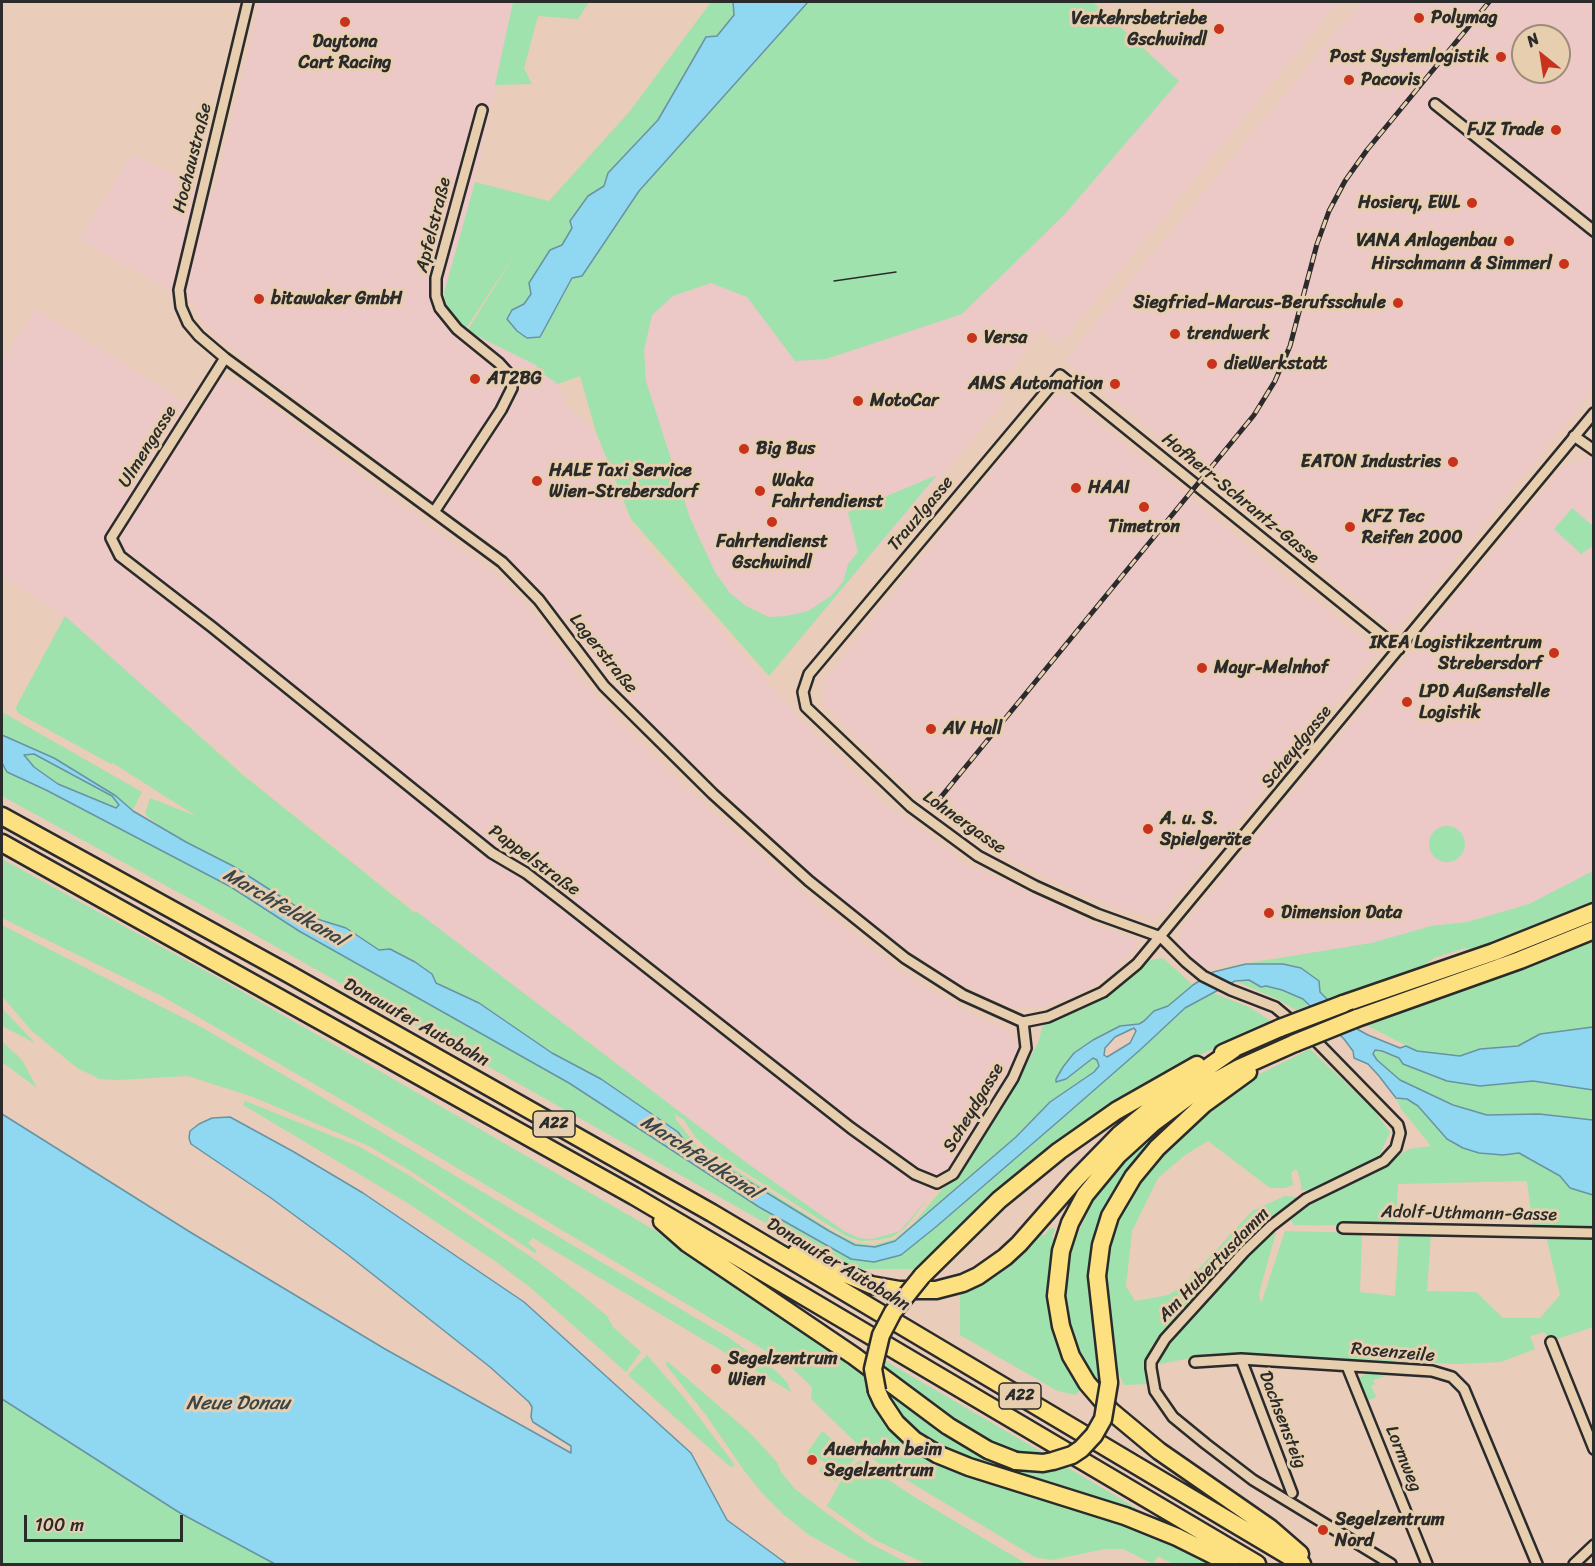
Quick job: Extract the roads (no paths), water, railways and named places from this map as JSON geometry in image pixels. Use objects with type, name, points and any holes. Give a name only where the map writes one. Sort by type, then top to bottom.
[{"type":"highway","name":"Donauufer Autobahn","points":[[2,816],[289,974],[737,1227],[1302,1564]]},
{"type":"highway","name":"A22","points":[[2,843],[634,1196],[1257,1564]]},
{"type":"highway","points":[[1231,1564],[1177,1537],[1125,1516],[969,1467],[937,1454],[914,1440],[896,1423],[882,1402],[877,1391],[873,1369],[881,1335],[893,1312],[922,1276],[999,1200],[1073,1140],[1153,1088],[1192,1067],[1280,1028],[1342,1004],[1494,952],[1593,912]]},
{"type":"highway","points":[[1312,1564],[1270,1528],[1159,1451],[1111,1411],[1087,1383],[1071,1356],[1061,1326],[1056,1296],[1060,1251],[1070,1223],[1085,1195],[1105,1169],[1146,1129],[1192,1094],[1239,1068],[1295,1043],[1357,1018],[1520,960],[1593,930]]},
{"type":"highway","points":[[737,1227],[850,1276],[885,1288],[924,1291],[963,1283],[978,1276],[1005,1257],[1098,1156],[1134,1122],[1234,1049]]},
{"type":"highway","points":[[634,1196],[687,1243],[805,1321],[948,1426],[988,1450],[1016,1461],[1042,1463],[1053,1461],[1072,1455],[1094,1436],[1103,1419],[1108,1399],[1109,1383],[1097,1276],[1101,1245],[1116,1203],[1146,1161],[1178,1127],[1204,1104],[1271,1055]]},
{"type":"street","name":"Hochaustraße","points":[[188,323],[181,307],[179,290],[248,2]]},
{"type":"street","points":[[1435,104],[1593,231]]},
{"type":"street","name":"Apfelstraße","points":[[434,512],[501,410],[512,388],[509,374],[500,363],[457,330],[440,308],[436,296],[436,278],[482,110]]},
{"type":"street","name":"Lagerstraße","points":[[188,323],[199,336],[225,358],[502,562],[539,600],[604,686],[713,794],[809,881],[905,958],[963,995],[1023,1022]]},
{"type":"street","name":"Ulmengasse","points":[[120,556],[111,538],[225,358]]},
{"type":"street","name":"Hofherr-Schrantz-Gasse","points":[[1060,375],[1399,650]]},
{"type":"street","name":"Trauzlgasse","points":[[809,674],[1060,375]]},
{"type":"street","name":"Scheydgasse","points":[[937,1183],[953,1174],[1013,1078],[1026,1048],[1023,1022],[1048,1017],[1102,992],[1137,964],[1399,650],[1593,412]]},
{"type":"street","points":[[1574,436],[1593,450]]},
{"type":"street","name":"Pappelstraße","points":[[120,556],[212,627],[492,853],[526,873],[851,1128],[915,1174],[937,1183]]},
{"type":"street","name":"Lohnergasse","points":[[809,674],[803,692],[806,707],[910,806],[978,856],[1011,874],[1097,914],[1161,937]]},
{"type":"street","name":"Am Hubertusdamm","points":[[1161,937],[1203,976],[1275,1007],[1317,1042],[1394,1118],[1400,1133],[1396,1148],[1384,1161],[1306,1199],[1271,1226],[1244,1252],[1165,1339],[1151,1362],[1155,1391],[1173,1417],[1252,1480],[1391,1564]]},
{"type":"street","name":"Adolf-Uthmann-Gasse","points":[[1343,1228],[1593,1233]]},
{"type":"street","points":[[1551,1342],[1593,1449]]},
{"type":"street","name":"Rosenzeile","points":[[1195,1362],[1241,1359],[1432,1371],[1452,1377],[1464,1389],[1538,1564]]},
{"type":"street","name":"Dachsensteig","points":[[1241,1359],[1293,1493]]},
{"type":"street","name":"Lormweg","points":[[1347,1366],[1427,1564]]},
{"type":"street","points":[[1574,1564],[1593,1545]]},
{"type":"water","points":[[733,2],[808,2],[639,191],[582,276],[572,278],[540,337],[527,338],[517,331],[507,319],[512,310],[524,304],[531,294],[529,283],[550,250],[562,245],[572,228],[570,221],[588,196],[604,186],[608,173],[658,120],[706,37],[717,36],[734,15]]},
{"type":"water","name":"Marchfeldkanal","points":[[2,735],[54,758],[116,796],[133,811],[233,866],[314,918],[346,928],[379,950],[390,949],[415,962],[432,974],[436,983],[479,1003],[552,1053],[601,1079],[678,1132],[686,1143],[855,1245],[875,1247],[895,1241],[1016,1137],[1050,1102],[1094,1072],[1099,1066],[1097,1060],[1093,1058],[1066,1079],[1056,1082],[1063,1067],[1074,1053],[1120,1026],[1139,1024],[1154,1011],[1168,1006],[1213,972],[1246,964],[1283,964],[1301,968],[1319,981],[1320,992],[1357,1029],[1400,1048],[1406,1046],[1417,1051],[1460,1056],[1480,1049],[1518,1046],[1540,1034],[1593,1027],[1593,1090],[1533,1081],[1480,1086],[1447,1081],[1403,1064],[1399,1058],[1382,1051],[1375,1050],[1373,1054],[1400,1080],[1453,1105],[1487,1115],[1539,1114],[1593,1120],[1593,1195],[1570,1188],[1560,1176],[1519,1153],[1503,1155],[1479,1153],[1463,1148],[1447,1139],[1418,1106],[1407,1099],[1396,1098],[1368,1064],[1354,1058],[1353,1051],[1344,1039],[1303,999],[1282,990],[1261,987],[1249,980],[1235,981],[1185,1008],[1061,1119],[901,1255],[874,1262],[851,1259],[759,1207],[569,1083],[299,931],[231,887],[7,772],[2,763]],"holes":[[[34,754],[112,796],[119,805],[116,808],[58,784],[34,767],[24,755]],[[1134,1028],[1136,1031],[1130,1043],[1107,1057],[1104,1055],[1105,1048],[1115,1037]]]},
{"type":"water","name":"Neue Donau","points":[[2,1114],[190,1232],[385,1349],[571,1453],[571,1446],[533,1422],[532,1407],[529,1402],[490,1367],[347,1254],[271,1198],[191,1144],[190,1131],[212,1118],[230,1117],[294,1152],[363,1193],[524,1302],[691,1453],[727,1520],[787,1564],[275,1564],[180,1513],[2,1399]]},
{"type":"tram line","points":[[834,281],[896,272]]},
{"type":"railway","points":[[936,803],[1254,415],[1275,381],[1290,346],[1317,244],[1329,211],[1345,181],[1367,150],[1489,2]]},
{"type":"place","name":"Polymag","points":[[1419,18]]},
{"type":"place","name":"Daytona Cart Racing","points":[[345,22]]},
{"type":"place","name":"Verkehrsbetriebe Gschwindl","points":[[1219,29]]},
{"type":"place","name":"Post Systemlogistik","points":[[1501,57]]},
{"type":"place","name":"Pacovis","points":[[1349,80]]},
{"type":"place","name":"FJZ Trade","points":[[1556,130]]},
{"type":"place","name":"Hosiery, EWL","points":[[1472,203]]},
{"type":"place","name":"VANA Anlagenbau","points":[[1509,241]]},
{"type":"place","name":"Hirschmann & Simmerl","points":[[1564,264]]},
{"type":"place","name":"bitawaker GmbH","points":[[259,299]]},
{"type":"place","name":"Siegfried-Marcus-Berufsschule","points":[[1398,303]]},
{"type":"place","name":"trendwerk","points":[[1175,334]]},
{"type":"place","name":"Versa","points":[[972,338]]},
{"type":"place","name":"dieWerkstatt","points":[[1212,364]]},
{"type":"place","name":"AT2BG","points":[[475,379]]},
{"type":"place","name":"AMS Automation","points":[[1115,384]]},
{"type":"place","name":"MotoCar","points":[[858,401]]},
{"type":"place","name":"Big Bus","points":[[744,449]]},
{"type":"place","name":"EATON Industries","points":[[1453,462]]},
{"type":"place","name":"HALE Taxi Service Wien-Strebersdorf","points":[[537,481]]},
{"type":"place","name":"HAAI","points":[[1076,488]]},
{"type":"place","name":"Waka Fahrtendienst","points":[[760,491]]},
{"type":"place","name":"Timetron","points":[[1144,507]]},
{"type":"place","name":"Fahrtendienst Gschwindl","points":[[772,522]]},
{"type":"place","name":"KFZ Tec Reifen 2000","points":[[1350,527]]},
{"type":"place","name":"IKEA Logistikzentrum Strebersdorf","points":[[1554,653]]},
{"type":"place","name":"Mayr-Melnhof","points":[[1202,668]]},
{"type":"place","name":"LPD Außenstelle Logistik","points":[[1407,702]]},
{"type":"place","name":"AV Hall","points":[[931,729]]},
{"type":"place","name":"A. u. S. Spielgeräte","points":[[1148,829]]},
{"type":"place","name":"Dimension Data","points":[[1269,913]]},
{"type":"place","name":"Segelzentrum Wien","points":[[716,1369]]},
{"type":"place","name":"Auerhahn beim Segelzentrum","points":[[812,1460]]},
{"type":"place","name":"Segelzentrum Nord","points":[[1323,1530]]}]
